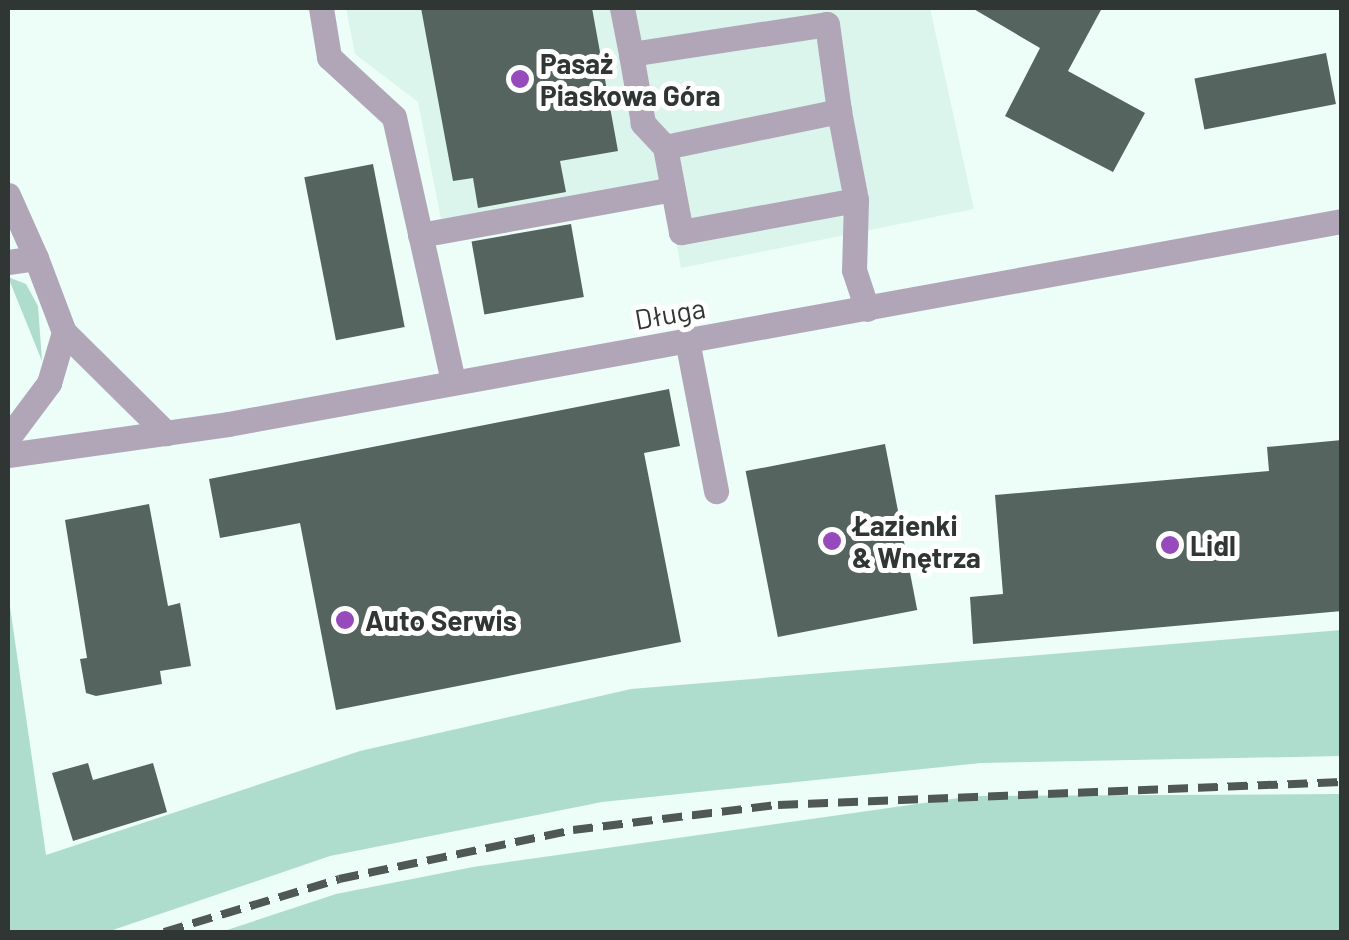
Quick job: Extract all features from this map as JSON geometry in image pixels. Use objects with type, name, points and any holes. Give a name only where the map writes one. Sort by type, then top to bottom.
[{"type":"street","points":[[321,8],[329,58],[394,117],[453,382]]},
{"type":"street","points":[[622,8],[643,123],[665,147],[681,232],[856,200]]},
{"type":"street","points":[[630,54],[827,16],[856,200],[854,270],[867,309]]},
{"type":"street","points":[[665,147],[840,111]]},
{"type":"street","points":[[420,234],[672,189]]},
{"type":"street","points":[[8,194],[64,332],[166,433]]},
{"type":"street","name":"Długa","points":[[8,455],[166,433],[1342,221]]},
{"type":"street","points":[[8,262],[36,258]]},
{"type":"street","points":[[8,438],[50,383],[64,332]]},
{"type":"street","points":[[688,340],[716,491]]},
{"type":"shaded area","name":"Pasaż Piaskowa Góra","points":[[346,8],[930,8],[974,209],[681,268],[666,186],[441,219],[418,102],[355,54]]},
{"type":"green space","points":[[8,277],[26,284],[38,306],[42,361]]},
{"type":"green space","points":[[8,593],[46,855],[360,751],[631,689],[1341,630],[1341,756],[981,763],[602,802],[330,856],[107,932],[8,932]]},
{"type":"green space","points":[[1341,794],[1341,932],[221,932],[336,894],[473,867],[973,796]]},
{"type":"building","name":"Pasaż Piaskowa Góra","points":[[421,8],[592,8],[618,151],[560,161],[566,192],[478,208],[473,178],[453,181]]},
{"type":"building","points":[[972,8],[1102,8],[1068,71],[1145,113],[1113,172],[1005,116],[1040,48]]},
{"type":"building","points":[[1326,53],[1336,104],[1204,130],[1194,79]]},
{"type":"building","points":[[373,164],[405,327],[336,340],[304,177]]},
{"type":"building","points":[[571,224],[584,297],[484,314],[472,242]]},
{"type":"building","points":[[669,389],[680,446],[644,453],[681,642],[336,710],[300,523],[220,538],[209,479]]},
{"type":"building","name":"Lidl","points":[[1342,440],[1342,611],[973,644],[970,597],[1003,594],[995,495],[1269,471],[1267,447]]},
{"type":"building","name":"Łazienki & Wnętrza","points":[[885,444],[917,610],[778,637],[746,471]]},
{"type":"building","points":[[149,504],[168,606],[180,603],[191,666],[160,671],[162,684],[96,696],[86,693],[80,659],[87,658],[65,520]]},
{"type":"building","points":[[88,763],[93,780],[153,763],[167,812],[73,841],[52,773]]},
{"type":"railway","points":[[164,932],[339,879],[573,830],[778,805],[1342,782]]},
{"type":"place","name":"Pasaż Piaskowa Góra","points":[[520,79]]},
{"type":"place","name":"Łazienki & Wnętrza","points":[[832,541]]},
{"type":"place","name":"Lidl","points":[[1170,545]]},
{"type":"place","name":"Auto Serwis","points":[[345,620]]}]
